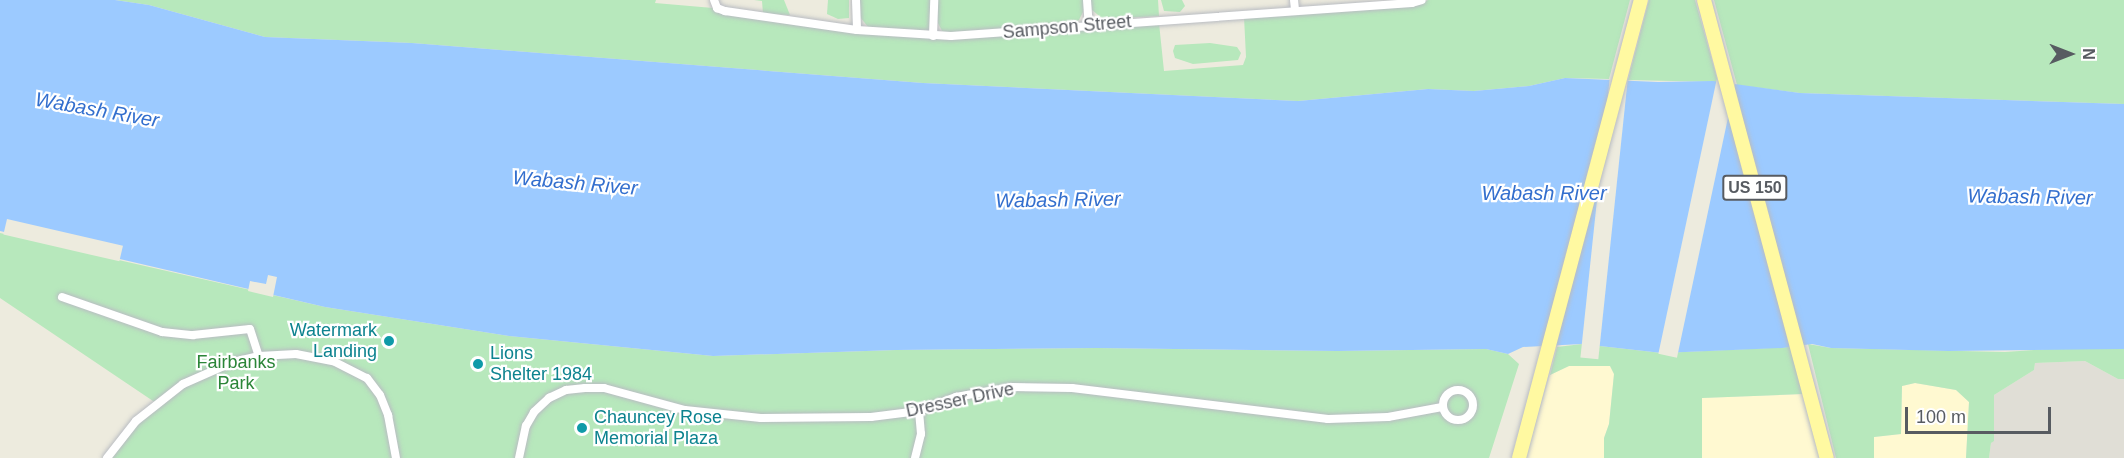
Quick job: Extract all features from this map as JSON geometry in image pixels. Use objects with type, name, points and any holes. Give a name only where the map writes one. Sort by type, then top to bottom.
[{"type":"main road","points":[[1519,458],[1641,0]]},
{"type":"main road","name":"US 150","points":[[1704,0],[1827,458]]},
{"type":"street","points":[[856,0],[857,30]]},
{"type":"street","points":[[933,36],[934,0]]},
{"type":"street","points":[[1087,0],[1089,26]]},
{"type":"street","points":[[1294,0],[1295,10]]},
{"type":"street","name":"Sampson Street","points":[[714,2],[725,11],[857,30],[933,36],[1021,32],[1412,3],[1422,0]]},
{"type":"street","points":[[62,297],[162,332],[193,335],[250,329],[259,356]]},
{"type":"street","points":[[107,458],[136,421],[183,384],[210,370],[259,356],[315,356],[350,368],[367,378],[380,395],[388,415],[396,458]]},
{"type":"street","name":"Dresser Drive","points":[[519,458],[526,426],[534,412],[549,398],[566,390],[585,388],[604,388],[685,410],[761,418],[871,417],[919,411],[976,393],[1032,387],[1072,388],[1328,419],[1388,417],[1442,408]]},
{"type":"street","points":[[915,458],[921,434],[919,411]]},
{"type":"shaded area","points":[[2085,361],[2118,379],[2124,379],[2124,458],[1989,458],[1991,443],[1994,440],[1994,395],[2034,370],[2035,363]]},
{"type":"shaded area","points":[[1569,366],[1610,366],[1614,374],[1609,424],[1604,438],[1604,458],[1526,458],[1550,375]]},
{"type":"shaded area","points":[[1915,383],[1956,390],[1969,402],[1966,458],[1874,458],[1874,437],[1901,434],[1902,386]]},
{"type":"shaded area","points":[[1803,394],[1821,458],[1702,458],[1701,398]]},
{"type":"green space","points":[[115,0],[656,0],[655,3],[713,8],[932,38],[1159,23],[1164,71],[1243,65],[1246,57],[1244,17],[1419,5],[1428,0],[1630,0],[1609,79],[1565,78],[1529,86],[1474,91],[1428,89],[1298,101],[923,83],[412,43],[265,37],[149,5]]},
{"type":"green space","points":[[754,0],[784,0],[790,15],[763,14],[762,1]]},
{"type":"green space","points":[[828,0],[849,0],[849,18],[838,19],[827,14]]},
{"type":"green space","points":[[859,0],[932,0],[930,32],[868,27],[860,17]]},
{"type":"green space","points":[[937,0],[1084,0],[1084,10],[1079,20],[1073,24],[947,33],[942,31],[937,21]]},
{"type":"green space","points":[[1090,0],[1158,0],[1159,16],[1103,19],[1092,10]]},
{"type":"green space","points":[[1161,0],[1182,0],[1185,6],[1180,12],[1164,11]]},
{"type":"green space","points":[[1649,0],[1695,0],[1718,82],[1628,80]]},
{"type":"green space","points":[[1714,0],[2124,0],[2124,104],[1800,93],[1737,85]]},
{"type":"green space","points":[[1210,43],[1237,47],[1241,53],[1238,60],[1193,64],[1175,58],[1173,51],[1175,45]]},
{"type":"green space","name":"Fairbanks Park","points":[[0,233],[325,307],[509,336],[713,356],[896,350],[1097,348],[1337,351],[1486,349],[1508,354],[1519,364],[1489,458],[107,458],[156,403],[0,298]]},
{"type":"green space","points":[[1582,344],[1662,353],[1790,347],[1803,394],[1702,398],[1702,458],[1604,458],[1604,438],[1609,424],[1614,374],[1610,366],[1569,366],[1550,375],[1557,347]]},
{"type":"green space","points":[[1808,344],[1831,348],[2005,352],[2061,348],[2124,349],[2124,379],[2118,379],[2085,361],[2035,363],[2034,370],[1994,395],[1994,441],[1991,443],[1989,458],[1966,458],[1969,402],[1956,390],[1915,383],[1902,386],[1901,434],[1874,437],[1874,458],[1836,458]]},
{"type":"water","name":"Wabash River","points":[[0,0],[115,0],[149,5],[265,37],[412,43],[923,83],[1298,101],[1428,89],[1474,91],[1529,86],[1565,78],[1658,82],[1713,81],[1800,93],[2124,104],[2124,349],[1948,351],[1831,348],[1812,344],[1782,348],[1662,353],[1582,344],[1523,347],[1508,354],[1486,349],[1337,351],[1097,348],[896,350],[713,356],[509,336],[325,307],[0,231]]},
{"type":"pier","points":[[1610,76],[1628,78],[1598,359],[1580,357]]},
{"type":"pier","points":[[1717,78],[1736,82],[1677,358],[1658,354]]},
{"type":"pier","points":[[7,219],[123,246],[119,261],[3,235]]},
{"type":"pier","points":[[268,275],[277,277],[273,297],[248,291],[250,281],[266,284]]},
{"type":"place","name":"Watermark Landing","points":[[389,341]]},
{"type":"place","name":"Lions Shelter 1984","points":[[478,364]]},
{"type":"place","name":"Chauncey Rose Memorial Plaza","points":[[582,428]]}]
